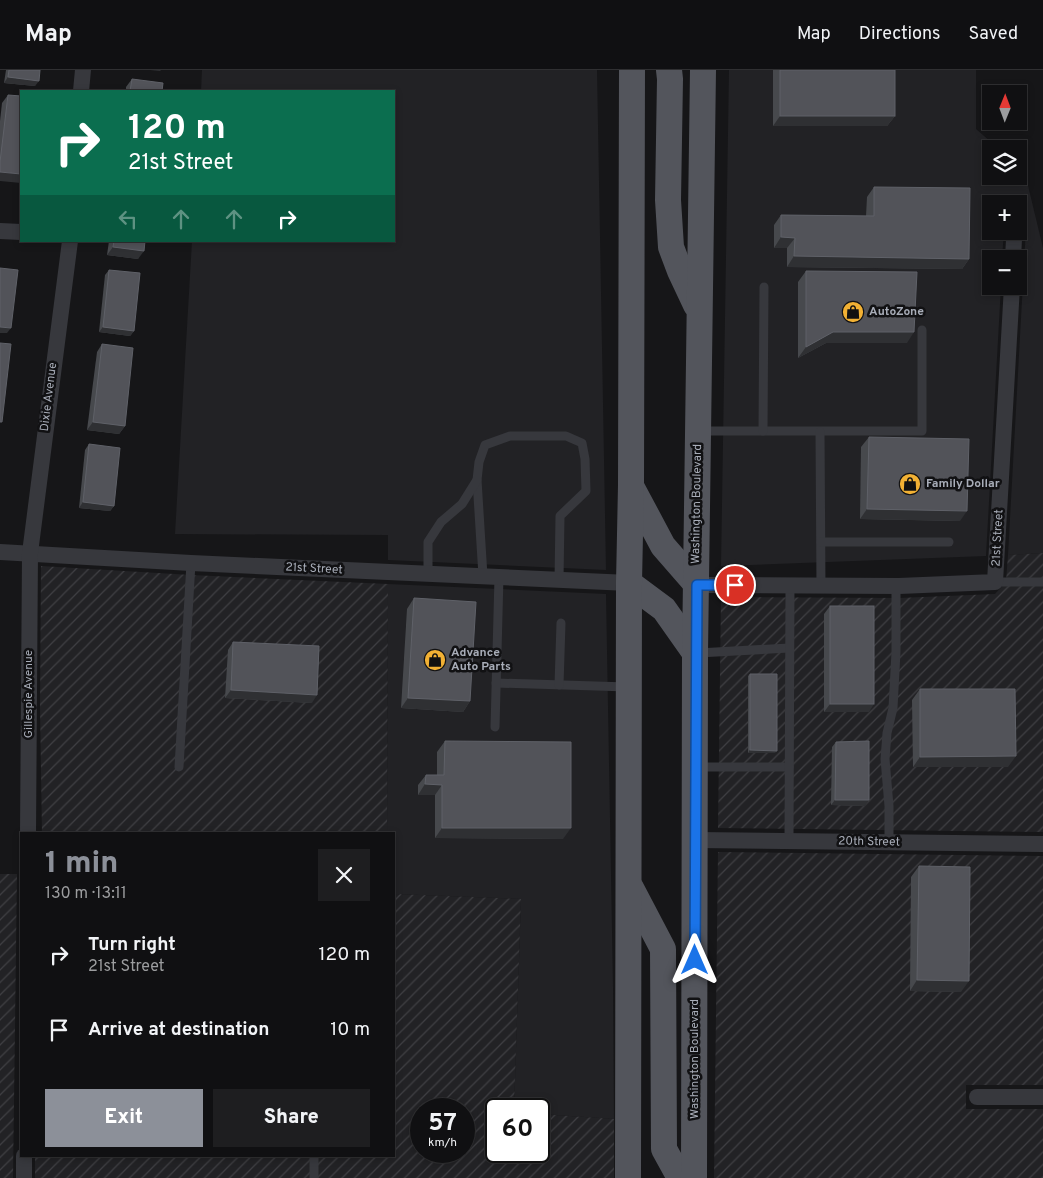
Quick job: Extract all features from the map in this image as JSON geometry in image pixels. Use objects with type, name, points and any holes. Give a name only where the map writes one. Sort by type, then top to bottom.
[{"type":"main road","points":[[628,1178],[632,70]]},
{"type":"main road","points":[[668,70],[670,79],[668,200],[671,247],[680,271],[699,310]]},
{"type":"main road","name":"Washington Boulevard","points":[[694,1178],[696,653],[703,70]]},
{"type":"main road","points":[[631,485],[663,546],[697,585]]},
{"type":"main road","points":[[629,583],[664,609],[696,653]]},
{"type":"main road","points":[[629,885],[663,949],[664,1149],[680,1178]]},
{"type":"street","points":[[81,90],[83,70]]},
{"type":"street","points":[[0,232],[20,232]]},
{"type":"street","name":"Dixie Avenue","points":[[30,554],[70,242]]},
{"type":"street","name":"21st Street","points":[[697,585],[821,587],[995,582],[1011,295]]},
{"type":"street","name":"21st Street","points":[[0,552],[191,563],[629,583]]},
{"type":"street","name":"Gillespie Avenue","points":[[28,832],[30,554]]},
{"type":"street","name":"20th Street","points":[[696,840],[1043,844]]},
{"type":"street","points":[[976,1097],[1043,1097]]},
{"type":"street","points":[[24,1157],[24,1178]]},
{"type":"lane","points":[[763,431],[764,287]]},
{"type":"lane","points":[[698,431],[922,431],[922,330]]},
{"type":"lane","points":[[820,432],[821,587]]},
{"type":"lane","points":[[495,727],[496,683],[491,577],[477,480],[479,462],[485,445],[510,436],[566,436],[582,443],[585,459],[586,491],[560,516],[559,580]]},
{"type":"lane","points":[[428,574],[428,542],[441,522],[462,504],[477,480]]},
{"type":"lane","points":[[821,542],[949,542]]},
{"type":"lane","points":[[179,767],[191,563]]},
{"type":"lane","points":[[995,582],[1043,582]]},
{"type":"lane","points":[[788,840],[790,586]]},
{"type":"lane","points":[[889,843],[889,806],[885,759],[887,733],[893,708],[896,652],[896,586]]},
{"type":"lane","points":[[559,685],[561,623]]},
{"type":"lane","points":[[696,653],[789,648]]},
{"type":"lane","points":[[496,683],[629,688]]},
{"type":"lane","points":[[696,768],[789,767]]},
{"type":"lane","points":[[314,1157],[314,1178]]},
{"type":"shaded area","points":[[202,70],[597,70],[606,570],[388,560],[388,535],[175,534],[192,242],[395,242],[395,90],[201,90]]},
{"type":"shaded area","points":[[729,70],[976,70],[976,129],[989,140],[982,140],[982,185],[1027,185],[1027,181],[1043,248],[1043,553],[1008,555],[1022,295],[1027,295],[1027,250],[1025,250],[1025,240],[1027,240],[1027,195],[982,195],[982,240],[1003,240],[1003,250],[982,250],[982,295],[1000,295],[986,556],[721,566]]},
{"type":"shaded area","points":[[1043,553],[1043,832],[718,828],[721,597],[899,598],[995,594],[1006,582],[1008,555]]},
{"type":"shaded area","points":[[41,566],[388,584],[387,832],[42,832],[40,706]]},
{"type":"shaded area","points":[[388,584],[606,594],[614,1119],[550,1115],[550,1098],[514,1098],[521,899],[395,894],[395,832],[387,832]]},
{"type":"shaded area","points":[[718,852],[1043,856],[1043,1085],[966,1085],[966,1109],[1043,1109],[1043,1178],[714,1178]]},
{"type":"shaded area","points":[[0,874],[17,874],[13,1178],[0,1178]]},
{"type":"shaded area","points":[[395,894],[521,899],[514,1098],[485,1098],[485,1163],[550,1163],[550,1115],[614,1119],[614,1178],[35,1178],[35,1157],[395,1157]]},
{"type":"building","points":[[9,70],[40,70],[39,81],[8,77]]},
{"type":"building","points":[[780,70],[895,70],[895,116],[780,116]]},
{"type":"building","points":[[132,79],[163,83],[162,90],[130,90]]},
{"type":"building","points":[[8,95],[20,96],[20,174],[0,172]]},
{"type":"building","points":[[874,187],[970,188],[969,259],[794,256],[795,238],[781,237],[781,215],[874,216]]},
{"type":"building","points":[[114,242],[145,242],[144,251],[113,247]]},
{"type":"building","points":[[0,268],[18,270],[11,328],[0,327]]},
{"type":"building","points":[[109,270],[140,273],[134,331],[103,327]]},
{"type":"building","name":"AutoZone","points":[[806,271],[917,272],[914,332],[833,332],[806,347]]},
{"type":"building","points":[[0,343],[11,344],[2,422],[0,422]]},
{"type":"building","points":[[102,344],[133,348],[125,426],[93,422]]},
{"type":"building","name":"Family Dollar","points":[[869,437],[969,439],[967,511],[867,509]]},
{"type":"building","points":[[89,444],[120,448],[114,506],[83,502]]},
{"type":"building","name":"Advance Auto Parts","points":[[414,598],[476,602],[470,701],[408,698]]},
{"type":"building","points":[[830,606],[874,606],[874,704],[830,704]]},
{"type":"building","points":[[233,642],[319,646],[317,695],[231,690]]},
{"type":"building","points":[[750,674],[777,674],[777,751],[750,750]]},
{"type":"building","points":[[920,689],[1015,689],[1016,756],[920,757]]},
{"type":"building","points":[[445,741],[571,742],[571,828],[442,828],[442,785],[425,784],[426,775],[444,775]]},
{"type":"building","points":[[869,741],[869,800],[835,800],[836,742]]},
{"type":"building","points":[[919,866],[970,867],[969,981],[917,980]]},
{"type":"place","name":"AutoZone","points":[[853,312]]},
{"type":"place","name":"Family Dollar","points":[[910,484]]},
{"type":"place","name":"Advance Auto Parts","points":[[435,660]]},
{"type":"route","points":[[695,960],[697,585],[735,585]]}]
